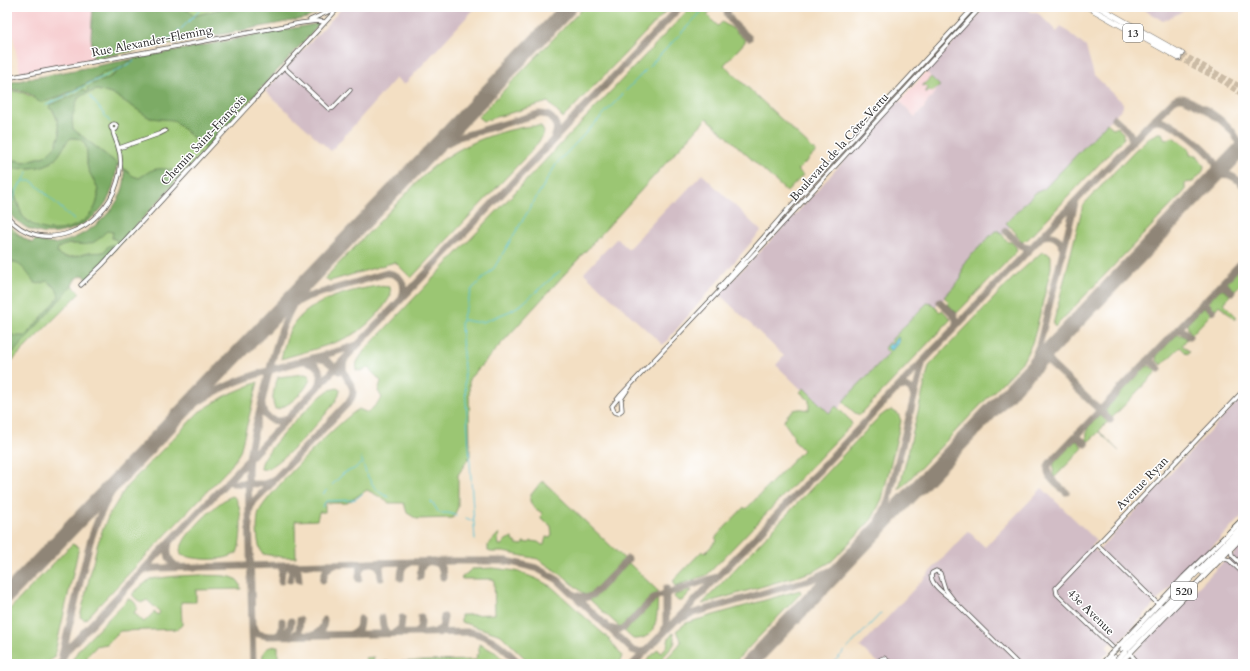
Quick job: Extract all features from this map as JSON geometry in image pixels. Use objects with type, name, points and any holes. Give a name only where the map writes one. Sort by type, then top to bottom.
[{"type":"highway","name":"13","points":[[1088,7],[1181,56],[1099,7]]},
{"type":"highway","name":"520","points":[[1125,651],[1171,600],[1243,525]]},
{"type":"highway","name":"520","points":[[1108,664],[1125,651],[1243,530]]},
{"type":"highway","points":[[1171,600],[1193,569]]},
{"type":"main road","points":[[1125,651],[1159,605],[1243,519]]},
{"type":"main road","points":[[1125,651],[1243,536]]},
{"type":"main road","points":[[1102,664],[1115,660]]},
{"type":"street","name":"Chemin Saint-François","points":[[81,285],[102,265],[338,8]]},
{"type":"street","name":"Rue Alexander-Fleming","points":[[301,23],[338,8]]},
{"type":"street","name":"Boulevard de la Côte-Vertu","points":[[630,386],[621,400],[622,410],[615,413],[612,409],[620,396],[712,298],[726,279],[765,235],[975,9]]},
{"type":"street","name":"Rue Alexander-Fleming","points":[[7,78],[317,20],[325,22]]},
{"type":"street","points":[[284,67],[329,108],[333,108],[350,90]]},
{"type":"street","points":[[7,216],[30,232],[47,237],[61,236],[90,222],[102,212],[114,194],[117,186],[120,173],[119,148],[113,130]]},
{"type":"street","points":[[119,148],[165,131]]},
{"type":"street","name":"Avenue Ryan","points":[[1055,589],[1243,391]]},
{"type":"street","points":[[1097,544],[1159,605]]},
{"type":"street","points":[[1231,549],[1232,555],[1243,566]]},
{"type":"street","points":[[1222,558],[1229,560],[1243,573]]},
{"type":"street","points":[[955,602],[944,589],[941,574],[936,571],[932,573],[931,578],[936,586],[955,602],[1018,664]]},
{"type":"street","name":"43e Avenue","points":[[1055,589],[1059,595],[1114,649]]},
{"type":"street","points":[[1125,651],[1139,664]]},
{"type":"street","points":[[876,664],[884,658],[892,664]]},
{"type":"street","points":[[1125,660],[1129,664]]},
{"type":"shaded area","points":[[7,7],[93,7],[91,36],[93,59],[20,74],[13,35],[7,36]]},
{"type":"shaded area","points":[[343,7],[476,7],[404,85],[396,78],[331,151],[265,91]]},
{"type":"shaded area","points":[[986,7],[1026,7],[1031,12],[1037,12],[1057,32],[1061,26],[1086,47],[1094,75],[1123,103],[1123,107],[1011,225],[1000,240],[830,417],[776,365],[784,356],[719,294],[791,219],[899,100],[915,117],[925,107],[924,106],[940,86],[926,72]]},
{"type":"shaded area","points":[[1139,7],[1188,7],[1186,10],[1163,21]]},
{"type":"shaded area","points":[[926,72],[940,86],[937,92],[924,106],[925,107],[915,117],[900,101]]},
{"type":"shaded area","points":[[702,174],[761,231],[663,345],[584,273],[617,238],[628,249],[673,201],[675,203]]},
{"type":"shaded area","points":[[1243,396],[1243,515],[1199,560],[1187,569],[1116,645],[1112,642],[1106,646],[1110,651],[1097,664],[880,664],[860,647],[968,531],[985,547],[1042,488],[1096,540],[1091,546],[1097,552]]},
{"type":"shaded area","points":[[1243,541],[1243,664],[1124,664],[1223,562],[1226,562],[1235,553],[1235,549]]},
{"type":"green space","points":[[93,7],[180,7],[189,11],[194,16],[228,7],[331,7],[307,18],[93,59],[91,36]]},
{"type":"green space","points":[[180,7],[228,7],[194,16],[189,11]]},
{"type":"green space","points":[[584,7],[670,7],[563,118],[548,102],[483,121],[478,117]]},
{"type":"green space","points":[[691,7],[714,7],[707,15],[718,26],[722,22],[733,29],[745,40],[745,42],[724,65],[816,152],[798,170],[803,175],[787,192],[707,118],[469,379],[470,456],[458,475],[458,507],[453,518],[417,519],[407,513],[404,503],[389,503],[367,490],[347,503],[325,503],[325,512],[319,512],[317,520],[295,521],[296,557],[281,557],[263,554],[258,540],[257,522],[259,512],[264,503],[289,474],[337,426],[359,409],[368,413],[382,398],[378,391],[381,381],[368,368],[360,371],[356,370],[357,362],[364,351]]},
{"type":"green space","points":[[318,22],[319,24],[206,149],[173,120],[150,118],[115,95],[97,90],[78,98],[72,118],[73,129],[133,176],[139,178],[150,171],[158,169],[171,170],[183,174],[87,280],[84,275],[76,278],[71,287],[14,352],[7,347],[7,330],[14,336],[25,336],[59,296],[56,288],[47,281],[39,284],[35,283],[20,265],[7,261],[7,226],[13,232],[32,243],[35,240],[45,243],[62,242],[84,233],[106,216],[121,194],[124,182],[124,170],[117,165],[115,180],[110,195],[94,216],[83,224],[70,230],[57,233],[44,233],[31,230],[16,221],[10,214],[9,210],[12,205],[11,201],[7,200],[7,162],[10,163],[15,160],[24,162],[45,156],[56,145],[60,134],[57,119],[53,110],[49,108],[50,105],[75,95],[84,89],[86,92],[88,91],[87,88],[89,86],[107,79],[134,61],[129,61],[117,69],[102,73],[101,76],[62,96],[41,102],[23,91],[7,90],[7,83],[315,24]],"holes":[[[71,138],[81,140],[86,146],[89,172],[96,184],[98,192],[95,208],[88,217],[78,224],[66,229],[42,229],[31,224],[22,215],[11,184],[10,169],[29,168],[48,164],[58,156]],[[107,231],[113,232],[112,238],[117,240],[117,243],[108,246],[104,252],[88,253],[68,257],[61,256],[57,253],[58,248],[63,245],[88,244],[94,242]]]},
{"type":"green space","points":[[133,60],[134,62],[109,78],[92,84],[89,91],[86,92],[83,90],[75,95],[50,105],[57,119],[60,134],[56,145],[45,156],[24,162],[15,160],[10,163],[7,162],[7,90],[24,93],[41,102],[63,96],[101,76],[102,73]]},
{"type":"green space","points":[[931,77],[940,86],[932,92],[929,90],[926,93],[925,92],[928,88],[925,85],[922,86]]},
{"type":"green space","points":[[97,90],[115,95],[150,118],[173,120],[206,149],[183,174],[176,171],[144,175],[139,178],[133,176],[73,129],[72,122],[75,104],[81,96]]},
{"type":"green space","points":[[1107,123],[1114,129],[1117,127],[1123,133],[1124,138],[1027,240],[1022,241],[1006,223],[1035,193],[1044,189]]},
{"type":"green space","points":[[530,126],[541,126],[544,132],[535,147],[411,278],[395,262],[330,281],[325,278],[426,173],[437,164],[462,148],[475,142],[502,132]]},
{"type":"green space","points":[[1158,133],[1162,133],[1165,140],[1173,137],[1189,148],[1190,155],[1197,155],[1204,166],[1203,171],[1193,182],[1185,183],[1185,191],[1055,327],[1053,325],[1083,205],[1134,151],[1150,137]]},
{"type":"green space","points":[[71,138],[81,140],[86,146],[89,172],[96,184],[98,192],[95,208],[88,217],[78,224],[66,229],[42,229],[31,224],[22,215],[11,184],[10,169],[29,168],[48,164],[58,156]]},
{"type":"green space","points":[[7,224],[32,245],[80,293],[7,366]]},
{"type":"green space","points":[[107,231],[113,232],[112,238],[117,240],[117,243],[105,252],[84,254],[79,257],[63,257],[57,253],[58,248],[61,246],[97,240]]},
{"type":"green space","points":[[995,231],[999,231],[1008,242],[1011,242],[1016,247],[1017,251],[957,313],[948,304],[949,302],[944,297],[961,279],[963,264]]},
{"type":"green space","points":[[1042,252],[1051,256],[1051,268],[1036,330],[1032,343],[1023,361],[899,490],[929,366],[1015,276]]},
{"type":"green space","points":[[1243,264],[1243,282],[1235,290],[1228,284],[1228,281]]},
{"type":"green space","points":[[378,286],[390,287],[391,295],[379,312],[358,332],[335,342],[281,359],[285,342],[292,327],[308,310],[330,298],[355,290]]},
{"type":"green space","points":[[1223,289],[1230,295],[1224,304],[1237,317],[1235,320],[1219,305],[1214,311],[1210,306],[1209,300],[1219,290]]},
{"type":"green space","points":[[930,302],[940,312],[942,310],[951,319],[860,415],[855,413],[844,403],[844,400],[889,353],[884,348],[889,342],[890,344],[887,347],[891,351],[895,339],[893,344],[890,341],[927,303]]},
{"type":"green space","points":[[1203,308],[1212,313],[1192,334],[1188,329],[1187,324]]},
{"type":"green space","points":[[1177,335],[1182,335],[1187,339],[1182,345],[1190,352],[1187,354],[1180,347],[1162,365],[1156,360],[1157,355]]},
{"type":"green space","points":[[1150,366],[1156,372],[1112,418],[1106,413],[1106,407],[1145,367]]},
{"type":"green space","points":[[304,374],[309,375],[310,379],[301,393],[288,404],[275,409],[273,397],[274,388],[278,377]]},
{"type":"green space","points":[[258,382],[240,452],[231,466],[85,620],[80,617],[102,531],[109,515],[127,486],[199,412],[227,395]]},
{"type":"green space","points":[[337,388],[340,390],[338,396],[330,409],[300,442],[277,463],[268,468],[261,469],[262,462],[285,431],[321,396],[329,390]]},
{"type":"green space","points":[[804,388],[829,413],[836,406],[852,424],[707,575],[675,586],[673,584],[674,580],[702,551],[705,553],[717,540],[715,538],[744,507],[746,509],[803,450],[794,441],[793,435],[784,422],[787,415],[796,409],[809,410],[809,400],[800,392]]},
{"type":"green space","points":[[892,410],[898,414],[901,421],[882,499],[872,519],[832,561],[815,571],[702,604],[878,418],[886,412]]},
{"type":"green space","points":[[1099,416],[1102,416],[1108,422],[1099,431],[1119,451],[1099,432],[1089,441],[1087,440],[1089,426]]},
{"type":"green space","points":[[1077,441],[1083,448],[1055,477],[1053,475],[1054,463],[1073,442]]},
{"type":"green space","points":[[541,482],[544,482],[657,590],[656,622],[648,635],[642,638],[633,639],[566,578],[538,559],[503,552],[488,551],[488,545],[499,533],[499,545],[502,545],[506,540],[512,538],[516,544],[523,545],[523,542],[529,543],[531,541],[544,545],[546,537],[550,538],[552,535],[551,526],[541,518],[542,513],[533,507],[530,501],[530,496]]},
{"type":"green space","points":[[233,496],[237,500],[239,506],[241,523],[239,548],[237,553],[217,559],[195,558],[181,555],[180,550],[191,531],[202,519],[222,502]]},
{"type":"green space","points":[[72,544],[79,547],[54,657],[46,664],[7,664],[7,612]]},
{"type":"green space","points":[[493,568],[516,571],[537,579],[552,587],[609,639],[622,656],[619,664],[531,664],[501,635],[461,622],[461,615],[495,614],[494,579],[461,578],[472,569]]},
{"type":"green space","points":[[201,575],[234,578],[239,582],[241,589],[196,590],[196,602],[181,602],[182,625],[178,629],[120,631],[107,644],[95,646],[96,647],[88,655],[84,664],[70,664],[79,649],[128,599],[135,603],[137,608],[134,613],[144,622],[154,612],[158,615],[160,612],[147,600],[141,603],[133,596],[133,593],[150,579]]},
{"type":"green space","points":[[692,590],[682,601],[678,601],[674,597],[675,595]]},
{"type":"green space","points":[[800,590],[801,593],[733,664],[661,664],[681,642],[676,631],[686,623]]},
{"type":"green space","points":[[673,633],[675,642],[673,646],[657,664],[644,664],[658,649],[661,653],[667,646],[669,638]]},
{"type":"green space","points":[[479,644],[495,652],[508,664],[292,664],[365,662],[365,658],[374,657],[373,661],[375,662],[475,660],[477,658],[476,655],[479,654]]},
{"type":"green space","points":[[278,646],[278,660],[281,660],[281,664],[262,664],[265,650],[269,647]]},
{"type":"water","points":[[898,337],[899,342],[891,351],[887,347],[890,344],[892,345]]},
{"type":"waterway","points":[[159,44],[172,38],[202,8],[207,7]]},
{"type":"waterway","points":[[475,540],[461,323],[472,289],[494,268],[557,163],[706,7]]},
{"type":"waterway","points":[[46,105],[134,61]]},
{"type":"waterway","points":[[90,96],[110,122]]},
{"type":"waterway","points":[[7,206],[10,204],[28,172]]},
{"type":"waterway","points":[[24,181],[32,181],[76,222]]},
{"type":"waterway","points":[[463,320],[483,322],[510,311],[522,304],[560,271]]},
{"type":"waterway","points":[[361,457],[370,481],[378,491],[389,497]]},
{"type":"waterway","points":[[323,494],[344,473],[354,469],[363,462]]},
{"type":"waterway","points":[[322,507],[326,501],[352,500],[356,499],[363,493]]},
{"type":"waterway","points":[[431,502],[439,513],[456,515]]},
{"type":"waterway","points":[[466,518],[473,521]]},
{"type":"waterway","points":[[848,648],[881,613]]},
{"type":"waterway","points":[[832,664],[845,651]]},
{"type":"taxiway","points":[[60,664],[66,651],[680,7]]},
{"type":"taxiway","points":[[727,7],[728,16],[749,38]]},
{"type":"taxiway","points":[[633,664],[1148,125],[1174,100],[1183,98],[1199,106],[1208,111],[1233,132],[1239,147],[1226,165]]},
{"type":"taxiway","points":[[422,160],[438,148],[459,137],[538,114],[543,114],[554,121],[556,124],[556,133],[554,138]]},
{"type":"taxiway","points":[[1114,118],[1131,136],[1130,143]]},
{"type":"taxiway","points":[[1151,122],[1157,120],[1163,121],[1177,128],[1210,154],[1216,167],[1214,176],[1195,198]]},
{"type":"taxiway","points":[[1213,180],[1225,174],[1236,179],[1243,185]]},
{"type":"taxiway","points":[[996,406],[1023,375],[1032,362],[1039,346],[1075,203]]},
{"type":"taxiway","points":[[1006,231],[1024,247],[1031,247]]},
{"type":"taxiway","points":[[1041,237],[1055,237],[1058,239],[1063,249]]},
{"type":"taxiway","points":[[1066,492],[1052,480],[1048,472],[1049,464],[1243,261]]},
{"type":"taxiway","points":[[253,664],[248,473],[250,451],[268,374],[279,337],[295,302],[305,285],[318,269]]},
{"type":"taxiway","points":[[269,321],[285,308],[307,297],[387,273],[396,275],[401,280],[404,288],[402,297]]},
{"type":"taxiway","points":[[1219,285],[1224,285],[1232,292]]},
{"type":"taxiway","points":[[940,302],[955,317],[955,327]]},
{"type":"taxiway","points":[[1203,302],[1213,311]]},
{"type":"taxiway","points":[[1177,330],[1182,330],[1189,336]]},
{"type":"taxiway","points":[[170,425],[185,411],[202,400],[237,382],[274,369],[357,345]]},
{"type":"taxiway","points":[[1050,363],[1048,356],[1051,348]]},
{"type":"taxiway","points":[[316,358],[326,360],[339,371]]},
{"type":"taxiway","points":[[233,483],[265,484],[273,481],[349,402],[353,390],[352,385],[344,371],[343,366],[345,359]]},
{"type":"taxiway","points":[[304,361],[313,364],[319,369],[321,377],[319,386]]},
{"type":"taxiway","points":[[680,619],[690,614],[810,580],[832,570],[846,560],[866,541],[878,523],[888,502],[923,361]]},
{"type":"taxiway","points":[[1036,364],[1043,361],[1050,363],[1110,420]]},
{"type":"taxiway","points":[[1147,361],[1152,362],[1159,369]]},
{"type":"taxiway","points":[[897,388],[903,386],[910,389],[914,397]]},
{"type":"taxiway","points":[[262,405],[265,414],[270,419],[278,421],[287,419]]},
{"type":"taxiway","points":[[1078,433],[1079,438],[1086,444]]},
{"type":"taxiway","points":[[62,655],[93,532],[105,504],[126,470]]},
{"type":"taxiway","points":[[250,509],[252,503],[273,482]]},
{"type":"taxiway","points":[[169,543],[169,558],[179,567]]},
{"type":"taxiway","points":[[575,595],[585,598],[593,595],[628,559]]},
{"type":"taxiway","points":[[143,571],[157,568],[507,561],[536,568],[558,580],[632,650],[638,652],[645,651]]},
{"type":"taxiway","points":[[401,578],[402,568],[405,564],[410,562]]},
{"type":"taxiway","points":[[420,577],[421,566],[427,562]]},
{"type":"taxiway","points":[[433,562],[441,567],[443,577]]},
{"type":"taxiway","points":[[359,579],[360,569],[363,565],[368,563]]},
{"type":"taxiway","points":[[374,563],[380,567],[381,578]]},
{"type":"taxiway","points":[[281,581],[282,570],[288,565]]},
{"type":"taxiway","points":[[290,580],[292,571],[300,565]]},
{"type":"taxiway","points":[[323,580],[326,570],[333,565]]},
{"type":"taxiway","points":[[293,566],[298,570],[299,580]]},
{"type":"taxiway","points":[[610,628],[617,630],[624,628],[655,597],[717,577]]},
{"type":"taxiway","points":[[664,631],[666,625],[666,588]]},
{"type":"taxiway","points":[[415,633],[420,628],[421,617]]},
{"type":"taxiway","points":[[435,632],[442,628],[444,617]]},
{"type":"taxiway","points":[[382,618],[384,629],[389,634]]},
{"type":"taxiway","points":[[394,633],[401,628],[402,618]]},
{"type":"taxiway","points":[[351,634],[356,632],[360,624],[360,619]]},
{"type":"taxiway","points":[[292,636],[299,631],[300,620]]},
{"type":"taxiway","points":[[314,635],[321,629],[324,620]]},
{"type":"taxiway","points":[[276,636],[281,632],[282,621]]},
{"type":"taxiway","points":[[282,635],[289,630],[291,621]]},
{"type":"taxiway","points":[[252,625],[258,634],[268,636],[470,632],[492,640],[520,664]]},
{"type":"runway","points":[[7,595],[569,7]]},
{"type":"runway","points":[[749,664],[1243,147]]},
{"type":"tunnel","points":[[1182,54],[1243,88]]},
{"type":"tunnel","points":[[1179,58],[1220,80],[1243,95]]}]
